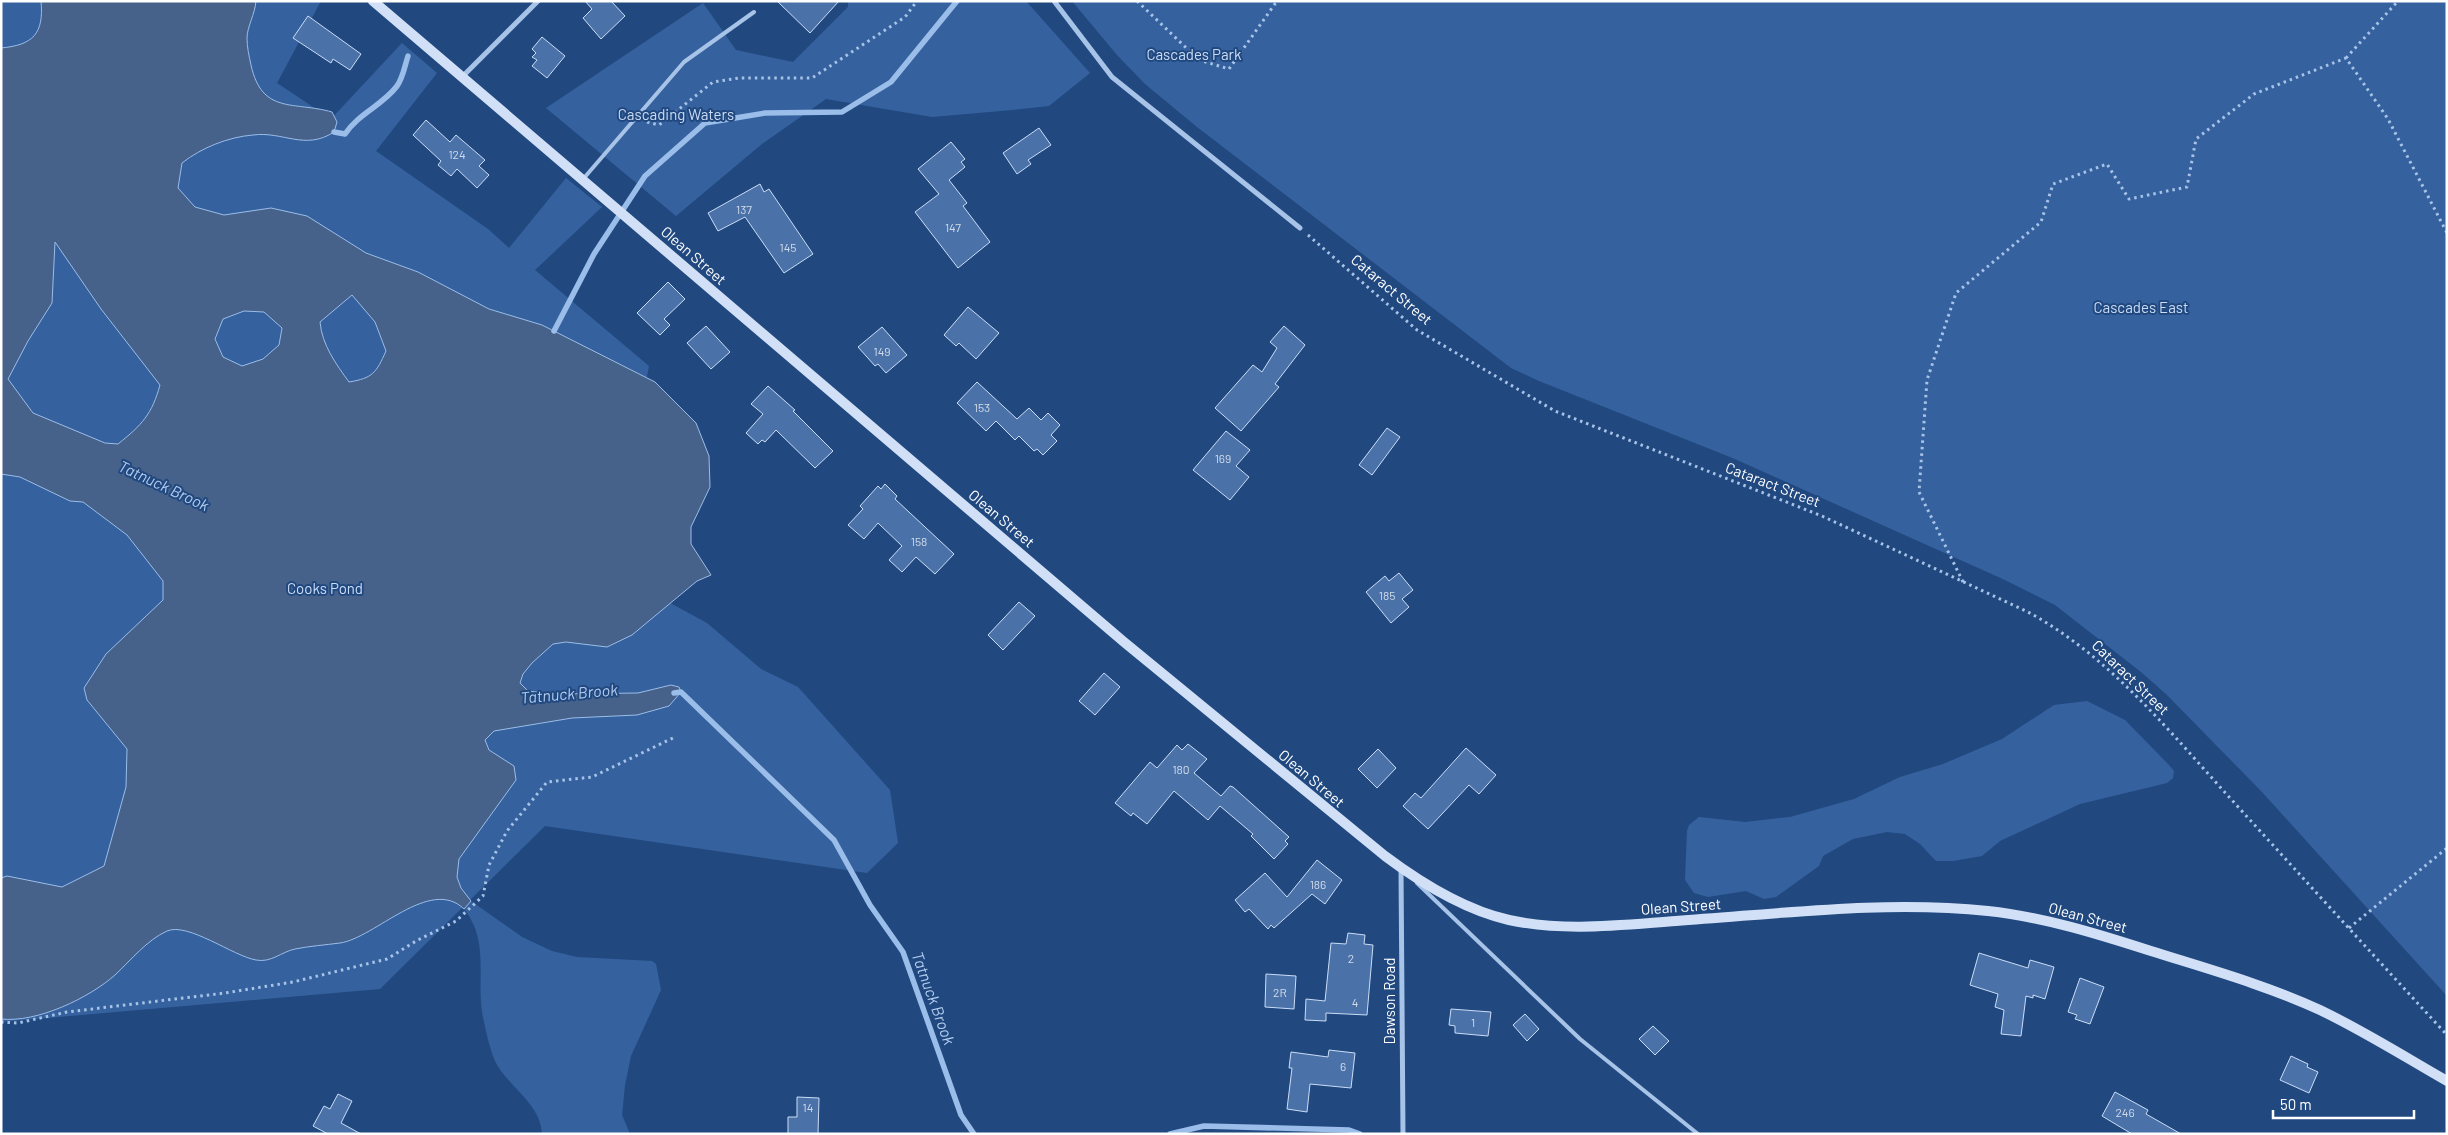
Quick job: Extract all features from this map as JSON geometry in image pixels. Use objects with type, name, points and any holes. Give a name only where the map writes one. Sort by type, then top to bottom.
[{"type":"street","name":"Olean Street","points":[[373,1],[1132,648],[1357,835],[1401,868],[1452,898],[1497,916],[1528,924],[1575,928],[1895,907],[1960,908],[2022,916],[2070,926],[2268,989],[2318,1010],[2364,1033],[2447,1081]]},
{"type":"street","points":[[462,77],[538,1]]},
{"type":"street","points":[[1054,1],[1112,77],[1300,228]]},
{"type":"street","name":"Dawson Road","points":[[1401,868],[1403,1134]]},
{"type":"lane","points":[[582,180],[684,62],[754,12]]},
{"type":"lane","points":[[1401,868],[1580,1039],[1698,1134]]},
{"type":"path","points":[[634,119],[659,125],[713,82],[739,78],[812,78],[905,17],[917,1]]},
{"type":"path","points":[[1137,1],[1199,60],[1229,69],[1277,1]]},
{"type":"path","points":[[1963,582],[1919,492],[1926,380],[1956,293],[2041,222],[2053,184],[2107,164],[2129,199],[2188,187],[2196,139],[2254,94],[2346,58],[2398,1]]},
{"type":"path","points":[[2346,58],[2388,120],[2447,233]]},
{"type":"path","name":"Cataract Street","points":[[1300,228],[1418,330],[1555,411],[1822,516],[2044,621],[2083,648],[2112,673],[2153,714],[2447,1035]]},
{"type":"path","points":[[1,1022],[18,1023],[67,1012],[226,994],[293,982],[387,959],[456,921],[483,896],[489,865],[507,831],[547,782],[592,776],[675,737]]},
{"type":"path","points":[[2349,928],[2447,848]]},
{"type":"green space","name":"Cooks Pond","points":[[1,1],[321,1],[277,83],[331,119],[402,43],[437,73],[376,151],[488,229],[509,248],[566,178],[602,207],[535,270],[649,366],[629,473],[661,598],[707,623],[761,669],[798,687],[890,790],[898,843],[867,873],[545,826],[380,989],[1,1022]]},
{"type":"green space","name":"Cascading Waters","points":[[848,1],[1026,1],[1090,73],[1049,106],[1012,110],[932,117],[826,99],[762,144],[676,216],[546,108],[703,3],[736,50],[793,62],[848,7]]},
{"type":"green space","name":"Cascades East","points":[[1072,1],[2447,1],[2447,996],[2262,792],[2167,695],[2141,672],[2055,605],[2005,580],[1735,459],[1539,381],[1511,368],[1197,127],[1145,84],[1117,55]]},
{"type":"green space","points":[[2087,701],[2125,720],[2174,771],[2173,778],[2167,783],[2080,804],[2000,841],[1982,856],[1953,861],[1936,861],[1920,844],[1905,834],[1887,832],[1853,839],[1823,856],[1819,866],[1776,897],[1764,899],[1746,891],[1708,897],[1694,893],[1685,880],[1687,831],[1689,825],[1699,817],[1745,822],[1790,817],[1854,799],[1900,777],[1943,764],[2002,739],[2054,705]]},
{"type":"green space","points":[[471,901],[522,937],[552,951],[577,957],[652,961],[656,964],[661,990],[631,1056],[625,1085],[622,1115],[630,1134],[542,1134],[536,1113],[500,1070],[487,1037],[482,1012],[477,933],[464,909]]},
{"type":"water","name":"Cooks Pond","points":[[41,1],[256,1],[247,38],[251,65],[256,81],[263,92],[271,99],[281,103],[332,112],[337,122],[334,132],[313,140],[253,135],[215,144],[182,163],[178,188],[195,207],[224,215],[271,208],[307,216],[366,253],[418,272],[489,309],[542,325],[655,382],[696,423],[709,456],[710,487],[691,527],[691,544],[711,575],[697,581],[632,635],[607,647],[566,642],[553,644],[523,674],[520,683],[528,691],[552,694],[638,693],[671,685],[679,687],[681,692],[669,706],[637,715],[572,718],[494,731],[485,740],[489,750],[514,766],[516,780],[459,859],[457,877],[461,888],[471,901],[464,909],[450,901],[435,900],[419,904],[354,939],[340,943],[295,949],[261,961],[246,957],[187,931],[176,929],[167,931],[146,945],[104,984],[77,1000],[46,1013],[30,1017],[1,1019],[1,878],[7,876],[62,887],[104,866],[126,787],[127,749],[87,700],[84,688],[106,654],[163,600],[163,581],[127,535],[83,502],[70,501],[20,477],[1,474],[1,48],[29,41],[38,30],[41,22]],"holes":[[[55,242],[101,309],[160,385],[150,411],[140,425],[118,444],[105,443],[33,413],[8,379],[28,341],[52,303]],[[352,295],[375,322],[386,351],[373,373],[363,379],[349,382],[327,346],[320,322]],[[244,311],[264,312],[282,328],[279,345],[263,359],[242,366],[223,357],[215,339],[223,319]]]},
{"type":"building","points":[[585,1],[611,1],[625,16],[601,39],[583,18],[592,9]]},
{"type":"building","points":[[777,1],[839,1],[810,33]]},
{"type":"building","points":[[308,16],[361,54],[350,70],[333,59],[331,63],[293,38]]},
{"type":"building","points":[[542,37],[565,56],[547,78],[532,66],[537,60],[532,57],[536,53],[532,49]]},
{"type":"building","points":[[426,120],[450,142],[456,135],[485,160],[479,166],[489,175],[477,188],[457,169],[451,176],[438,165],[441,161],[413,135]]},
{"type":"building","points":[[1039,128],[1051,145],[1028,160],[1031,164],[1017,174],[1003,153]]},
{"type":"building","points":[[951,142],[965,159],[961,162],[965,167],[949,180],[967,203],[963,206],[990,242],[958,268],[915,212],[939,194],[918,169]]},
{"type":"building","points":[[760,184],[764,192],[769,189],[813,254],[784,273],[745,217],[718,231],[708,213]]},
{"type":"building","points":[[668,282],[685,299],[664,319],[670,325],[660,335],[637,313]]},
{"type":"building","points":[[968,307],[999,333],[976,359],[959,343],[956,346],[944,335]]},
{"type":"building","points":[[706,326],[730,352],[711,369],[687,343]]},
{"type":"building","points":[[1284,326],[1305,345],[1275,384],[1279,387],[1241,431],[1215,408],[1253,365],[1262,372],[1277,348],[1270,342]]},
{"type":"building","points":[[882,327],[907,355],[886,373],[878,364],[875,366],[858,347]]},
{"type":"building","points":[[977,382],[1017,419],[1029,408],[1041,420],[1048,413],[1060,425],[1051,435],[1057,441],[1043,455],[1037,449],[1034,451],[1019,436],[1015,440],[996,421],[986,431],[957,403]]},
{"type":"building","points":[[768,386],[795,410],[793,411],[833,451],[815,468],[776,430],[765,442],[762,440],[758,444],[746,433],[763,414],[751,404]]},
{"type":"building","points":[[1387,428],[1400,437],[1372,475],[1359,465]]},
{"type":"building","points":[[1226,431],[1250,450],[1236,466],[1249,477],[1230,500],[1193,470]]},
{"type":"building","points":[[885,484],[897,496],[895,499],[954,554],[935,574],[916,557],[902,572],[889,560],[902,546],[878,523],[864,539],[848,525],[863,509],[860,506],[878,486],[881,489]]},
{"type":"building","points":[[1399,573],[1413,590],[1402,599],[1409,607],[1391,623],[1366,592],[1385,576],[1389,581]]},
{"type":"building","points":[[1019,602],[1035,616],[1003,650],[988,635]]},
{"type":"building","points":[[1104,673],[1120,687],[1095,715],[1079,701]]},
{"type":"building","points":[[1188,744],[1207,759],[1194,773],[1221,796],[1230,786],[1233,787],[1289,837],[1285,841],[1288,844],[1274,859],[1251,836],[1253,834],[1220,806],[1208,820],[1174,791],[1147,824],[1133,813],[1131,816],[1115,803],[1150,762],[1157,768],[1177,745],[1182,750]]},
{"type":"building","points":[[1466,748],[1496,775],[1479,794],[1469,785],[1428,829],[1403,806],[1415,793],[1421,798]]},
{"type":"building","points":[[1378,749],[1396,768],[1377,788],[1358,769]]},
{"type":"building","points":[[1317,860],[1342,880],[1325,904],[1312,894],[1274,928],[1271,925],[1268,929],[1249,909],[1245,912],[1235,900],[1265,873],[1287,897]]},
{"type":"building","points":[[1348,933],[1365,935],[1364,944],[1373,945],[1367,1015],[1326,1013],[1326,1021],[1305,1020],[1306,999],[1325,1001],[1331,943],[1346,944]]},
{"type":"building","points":[[1979,953],[2028,968],[2030,960],[2054,967],[2045,999],[2033,995],[2033,998],[2026,996],[2021,1036],[2001,1034],[2004,1010],[1995,1007],[1998,994],[1970,985]]},
{"type":"building","points":[[1266,974],[1296,976],[1294,1009],[1265,1007]]},
{"type":"building","points":[[2080,978],[2104,987],[2090,1024],[2075,1019],[2077,1015],[2068,1012]]},
{"type":"building","points":[[1451,1009],[1491,1012],[1488,1036],[1455,1033],[1455,1026],[1449,1025]]},
{"type":"building","points":[[1525,1014],[1539,1029],[1527,1041],[1513,1025]]},
{"type":"building","points":[[1653,1026],[1669,1041],[1655,1055],[1639,1039]]},
{"type":"building","points":[[1329,1050],[1355,1053],[1351,1088],[1310,1084],[1307,1112],[1287,1109],[1292,1068],[1289,1068],[1291,1052],[1328,1057]]},
{"type":"building","points":[[2291,1056],[2308,1064],[2307,1067],[2318,1072],[2309,1093],[2280,1080]]},
{"type":"building","points":[[2115,1092],[2148,1110],[2146,1114],[2181,1134],[2132,1134],[2102,1116]]},
{"type":"building","points":[[338,1094],[352,1101],[341,1123],[361,1134],[328,1134],[313,1126],[324,1106],[330,1109]]},
{"type":"building","points":[[797,1097],[819,1098],[818,1134],[788,1134],[788,1117],[797,1117]]},
{"type":"waterway","points":[[554,331],[594,254],[645,176],[705,123],[765,113],[842,112],[891,82],[957,1]]},
{"type":"waterway","points":[[334,132],[345,134],[357,120],[391,93],[401,79],[408,56]]},
{"type":"waterway","name":"Tatnuck Brook","points":[[674,693],[681,692],[834,840],[870,905],[903,952],[961,1115],[974,1134]]},
{"type":"waterway","name":"Tatnuck Brook","points":[[1170,1134],[1204,1126],[1349,1130],[1360,1134]]},
{"type":"park label","name":"Cascades Park","points":[[1194,54]]}]
